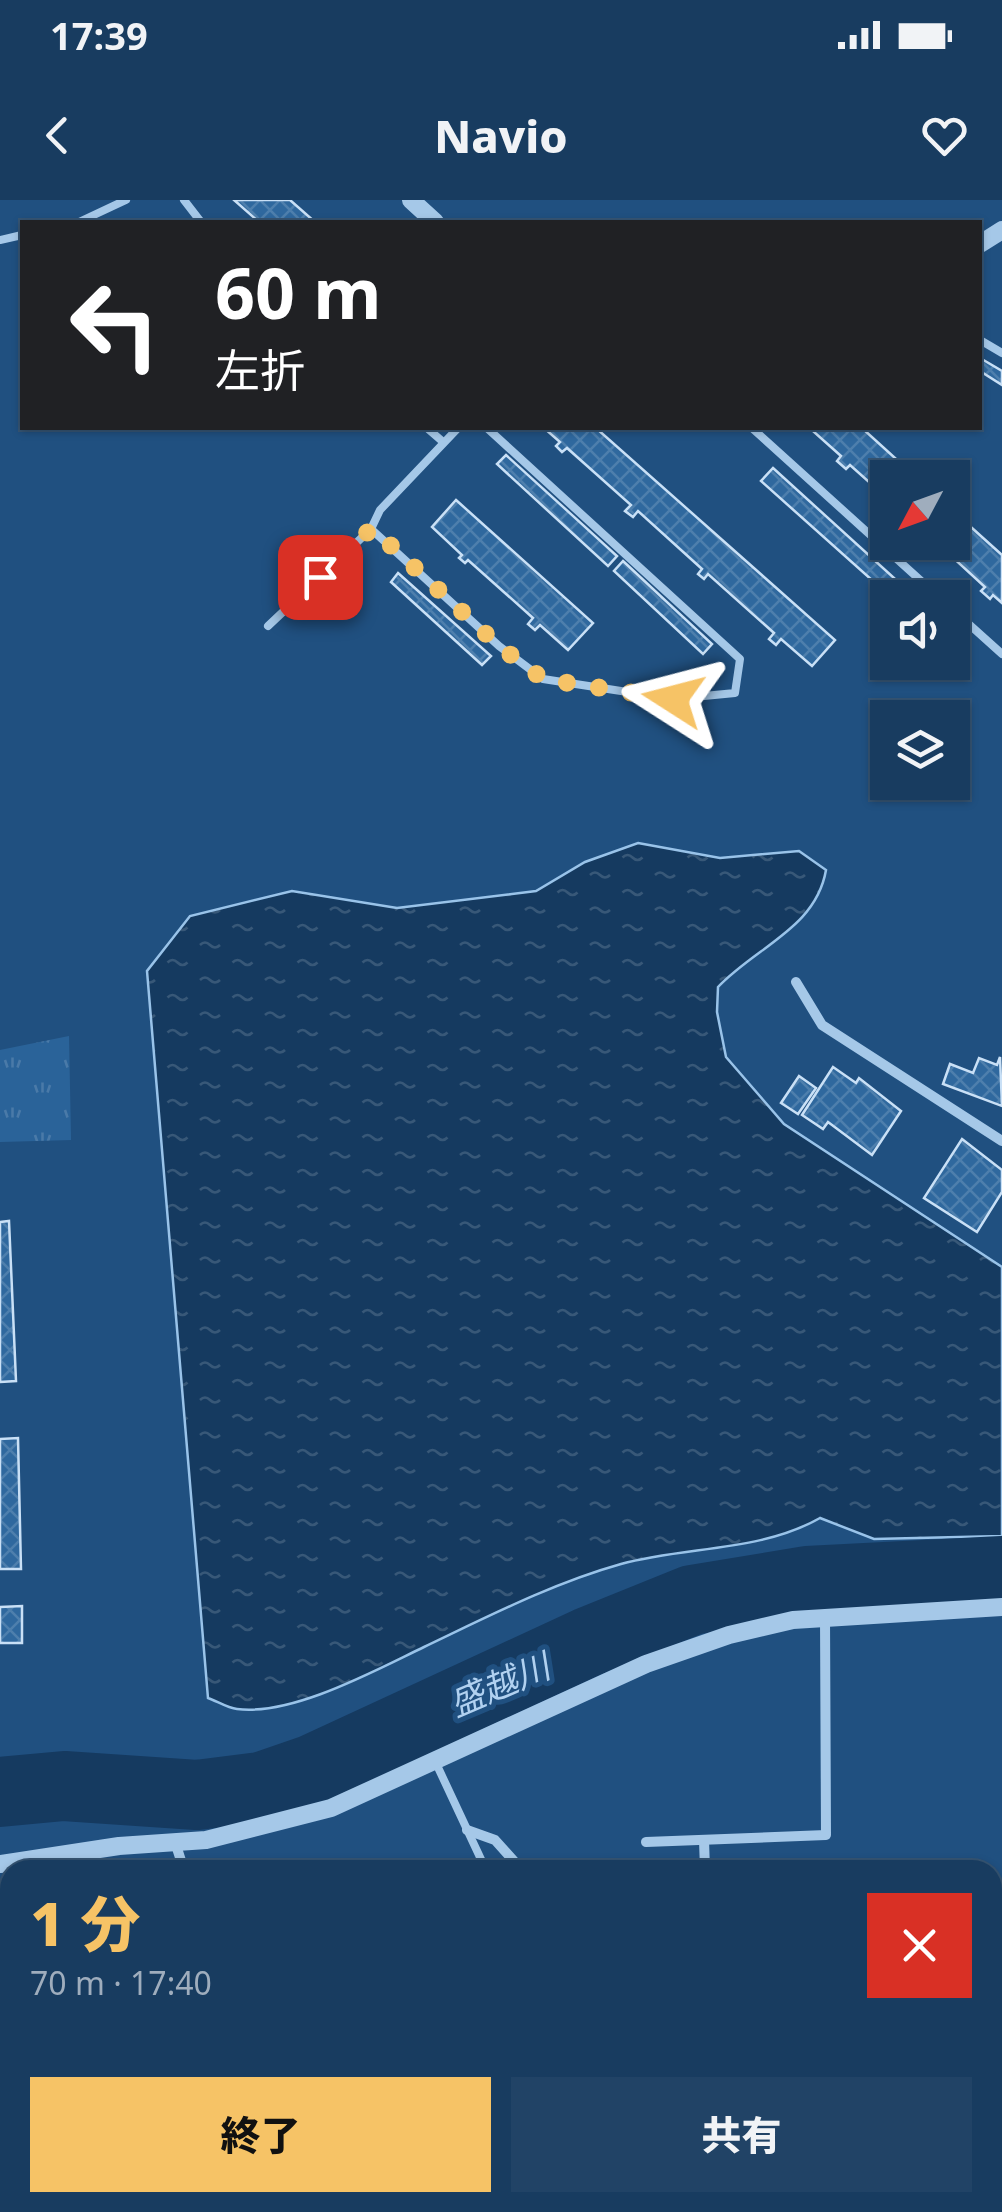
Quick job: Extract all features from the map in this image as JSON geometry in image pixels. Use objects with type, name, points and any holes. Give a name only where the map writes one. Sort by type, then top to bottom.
[{"type":"street","points":[[412,200],[433,220]]},
{"type":"street","points":[[796,982],[822,1025],[1002,1141]]},
{"type":"street","points":[[32,1860],[260,1828],[331,1808],[689,1647],[777,1624],[825,1617],[1002,1607]]},
{"type":"street","points":[[646,1842],[826,1835],[825,1617]]},
{"type":"street","points":[[467,1830],[495,1840],[513,1860]]},
{"type":"street","points":[[704,1840],[705,1860]]},
{"type":"street","points":[[175,1842],[181,1860]]},
{"type":"lane","points":[[83,220],[126,200]]},
{"type":"lane","points":[[184,200],[199,220]]},
{"type":"lane","points":[[429,430],[442,441]]},
{"type":"lane","points":[[268,626],[372,528],[380,510],[456,430]]},
{"type":"lane","points":[[372,528],[499,646],[543,679],[673,699],[735,693],[740,659],[489,430]]},
{"type":"lane","points":[[754,430],[920,580]]},
{"type":"lane","points":[[970,625],[1002,654]]},
{"type":"lane","points":[[434,1761],[481,1860]]},
{"type":"green space","points":[[69,1036],[71,1140],[0,1142],[0,1050]]},
{"type":"water","points":[[638,843],[720,858],[799,851],[826,870],[820,890],[798,922],[718,987],[717,1012],[726,1057],[784,1124],[1002,1267],[1002,1536],[874,1539],[820,1518],[773,1537],[646,1558],[570,1581],[307,1699],[259,1709],[233,1708],[208,1698],[147,971],[190,916],[292,891],[397,908],[536,891],[585,862]]},
{"type":"building","points":[[234,200],[290,200],[313,220],[257,220]]},
{"type":"building","points":[[982,359],[1002,371],[1002,385],[982,372]]},
{"type":"building","points":[[546,430],[598,430],[835,640],[812,666],[781,639],[776,645],[769,639],[774,633],[708,574],[704,579],[698,574],[702,569],[638,511],[633,517],[625,511],[631,505],[567,448],[562,452],[556,446],[560,442]]},
{"type":"building","points":[[864,430],[897,460],[870,460],[870,483],[850,465],[846,469],[837,461],[841,456],[814,432]]},
{"type":"building","points":[[506,455],[617,556],[608,566],[497,464]]},
{"type":"building","points":[[773,468],[896,580],[872,580],[761,481]]},
{"type":"building","points":[[456,500],[593,623],[568,650],[540,625],[535,630],[528,624],[533,618],[468,560],[465,563],[459,558],[462,555],[432,527]]},
{"type":"building","points":[[970,526],[1002,555],[1002,603],[981,591],[985,587],[956,560],[970,560]]},
{"type":"building","points":[[623,561],[712,644],[703,654],[614,571]]},
{"type":"building","points":[[398,573],[491,656],[482,665],[391,582]]},
{"type":"building","points":[[1000,1057],[1002,1106],[943,1084],[950,1064],[973,1073],[979,1058],[997,1065]]},
{"type":"building","points":[[833,1067],[856,1083],[859,1078],[901,1111],[872,1155],[828,1122],[823,1129],[802,1115]]},
{"type":"building","points":[[799,1076],[816,1088],[798,1114],[781,1103]]},
{"type":"building","points":[[962,1139],[1002,1170],[1002,1192],[977,1232],[924,1198]]},
{"type":"building","points":[[9,1221],[16,1381],[0,1382],[0,1222]]},
{"type":"building","points":[[18,1438],[21,1569],[0,1569],[0,1439]]},
{"type":"building","points":[[22,1606],[22,1643],[0,1643],[0,1607]]},
{"type":"waterway","name":"盛越川","points":[[0,1792],[64,1786],[197,1795],[261,1787],[311,1770],[588,1642],[692,1600],[807,1581],[1002,1571]]},
{"type":"route","points":[[320,577],[372,528],[499,646],[543,679],[673,699]]}]
